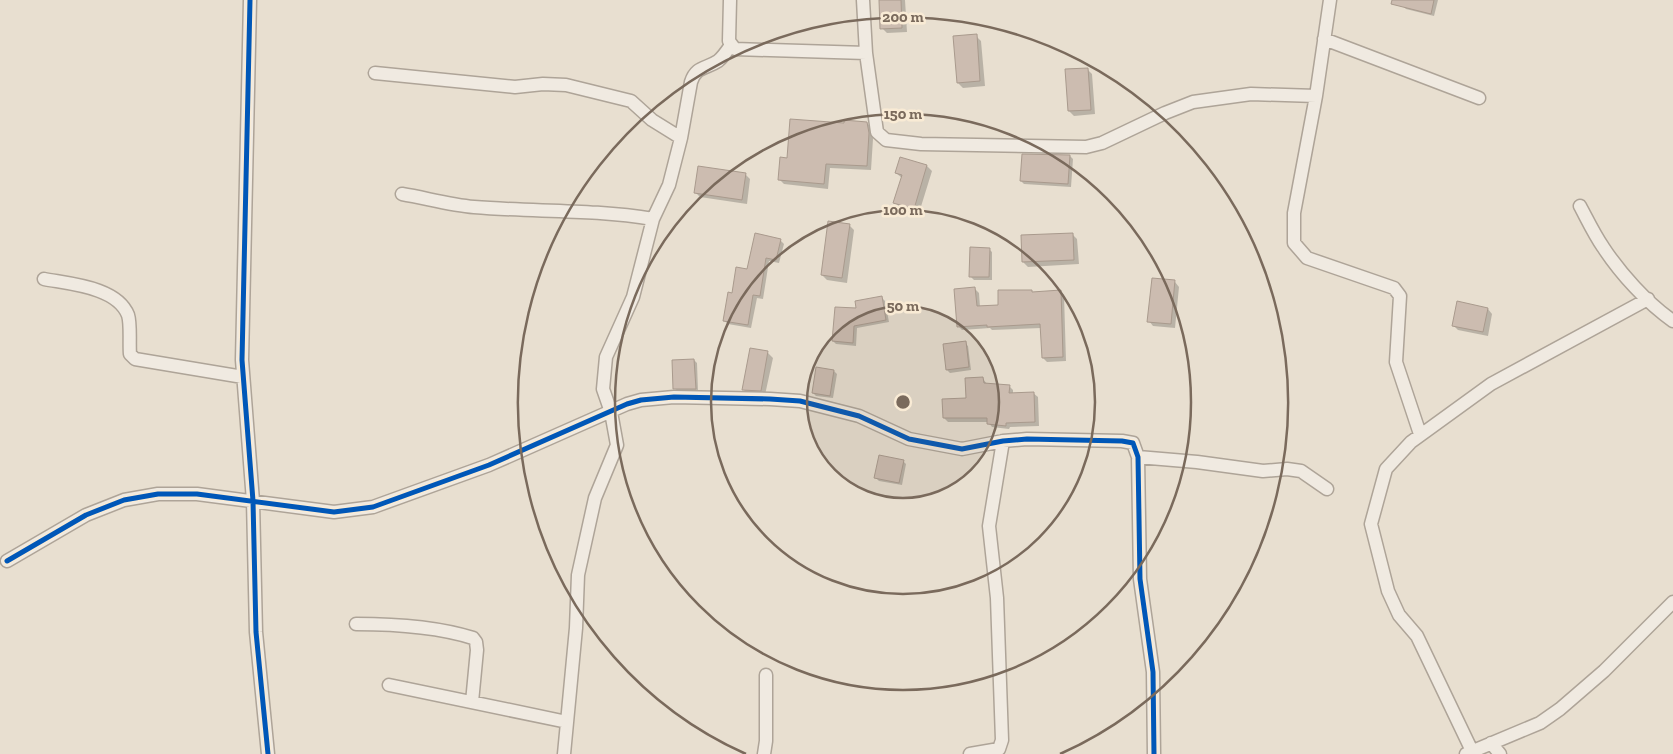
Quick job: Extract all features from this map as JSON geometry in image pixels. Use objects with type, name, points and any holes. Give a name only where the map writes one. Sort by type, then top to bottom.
[{"type":"street","points":[[250,0],[243,377],[253,501],[256,632],[268,754]]},
{"type":"street","points":[[730,0],[729,41],[735,49],[866,53]]},
{"type":"street","points":[[863,0],[866,53],[877,132],[886,140],[922,144],[1086,147],[1102,143],[1193,102],[1252,94],[1316,96]]},
{"type":"street","points":[[1330,0],[1316,96],[1294,213],[1294,243],[1307,258],[1398,291],[1400,296],[1396,362],[1420,434]]},
{"type":"street","points":[[1324,39],[1479,98]]},
{"type":"street","points":[[564,754],[576,628],[578,575],[595,498],[617,445],[611,412],[603,390],[606,356],[633,296],[653,219],[670,185],[693,74],[716,63],[731,45]]},
{"type":"street","points":[[375,73],[516,87],[543,84],[566,85],[631,101],[652,120],[681,138]]},
{"type":"street","points":[[402,194],[472,207],[570,210],[653,219]]},
{"type":"street","points":[[1580,206],[1602,246],[1626,278],[1673,321]]},
{"type":"street","points":[[44,279],[105,292],[116,298],[129,317],[130,354],[135,359],[243,377]]},
{"type":"street","points":[[1648,299],[1491,384],[1420,434],[1386,469],[1371,524],[1388,592],[1399,616],[1417,636],[1468,752],[1540,723],[1560,709],[1604,671],[1673,602]]},
{"type":"street","points":[[7,561],[86,515],[124,500],[158,494],[198,494],[334,512],[373,507],[489,465],[627,404],[641,400],[674,397],[800,401],[859,416],[909,439],[962,449],[1002,441],[1027,439],[1133,442],[1138,457],[1140,579],[1152,672],[1154,754]]},
{"type":"street","points":[[970,754],[999,749],[1002,740],[996,598],[989,526],[1002,441]]},
{"type":"street","points":[[1138,457],[1197,462],[1263,471],[1287,469],[1301,471],[1327,489]]},
{"type":"street","points":[[356,624],[394,625],[455,633],[473,638],[476,642],[477,650],[472,702]]},
{"type":"street","points":[[764,754],[766,741],[766,675]]},
{"type":"street","points":[[389,685],[568,722]]},
{"type":"street","points":[[1491,743],[1500,754]]},
{"type":"building","points":[[879,0],[901,0],[902,28],[880,29]]},
{"type":"building","points":[[1392,0],[1434,0],[1431,14],[1391,4]]},
{"type":"building","points":[[977,34],[980,81],[957,83],[953,36]]},
{"type":"building","points":[[1088,68],[1091,110],[1068,111],[1065,69]]},
{"type":"building","points":[[790,119],[844,123],[844,120],[867,122],[869,133],[867,166],[826,164],[824,184],[778,180],[780,157],[787,158]]},
{"type":"building","points":[[1022,154],[1070,155],[1068,184],[1020,181]]},
{"type":"building","points":[[900,157],[927,165],[914,209],[893,203],[902,175],[895,173]]},
{"type":"building","points":[[698,166],[746,173],[742,200],[694,193]]},
{"type":"building","points":[[828,221],[850,224],[842,278],[821,275]]},
{"type":"building","points":[[755,233],[781,239],[776,260],[766,258],[760,296],[753,295],[748,325],[723,321],[728,292],[732,293],[736,267],[747,269]]},
{"type":"building","points":[[1073,233],[1074,260],[1022,262],[1021,235]]},
{"type":"building","points":[[970,247],[990,248],[989,277],[969,277]]},
{"type":"building","points":[[1152,278],[1175,280],[1171,324],[1147,322]]},
{"type":"building","points":[[975,287],[977,306],[998,305],[998,290],[1032,290],[1032,292],[1061,290],[1063,357],[1042,358],[1040,324],[957,327],[954,289]]},
{"type":"building","points":[[882,296],[886,320],[854,326],[853,343],[832,341],[835,307],[856,308],[855,301]]},
{"type":"building","points":[[1457,301],[1488,308],[1483,332],[1452,326]]},
{"type":"building","points":[[966,341],[969,367],[946,370],[943,344]]},
{"type":"building","points":[[750,348],[768,351],[761,391],[742,390]]},
{"type":"building","points":[[694,359],[696,389],[673,389],[672,360]]},
{"type":"building","points":[[816,367],[834,370],[830,396],[812,393]]},
{"type":"building","points":[[983,377],[984,383],[1010,385],[1009,393],[1034,392],[1035,422],[1006,423],[1006,426],[987,424],[987,418],[943,418],[942,399],[966,398],[965,378]]},
{"type":"building","points":[[879,455],[904,460],[899,483],[874,478]]},
{"type":"cycle path","points":[[250,0],[242,360],[253,501],[256,632],[268,754]]},
{"type":"cycle path","points":[[7,561],[86,515],[124,500],[158,494],[197,494],[334,512],[373,507],[489,465],[627,404],[641,400],[674,397],[800,401],[859,416],[909,439],[962,449],[1003,441],[1027,439],[1122,441],[1133,443],[1138,457],[1140,579],[1153,672],[1154,754]]}]
